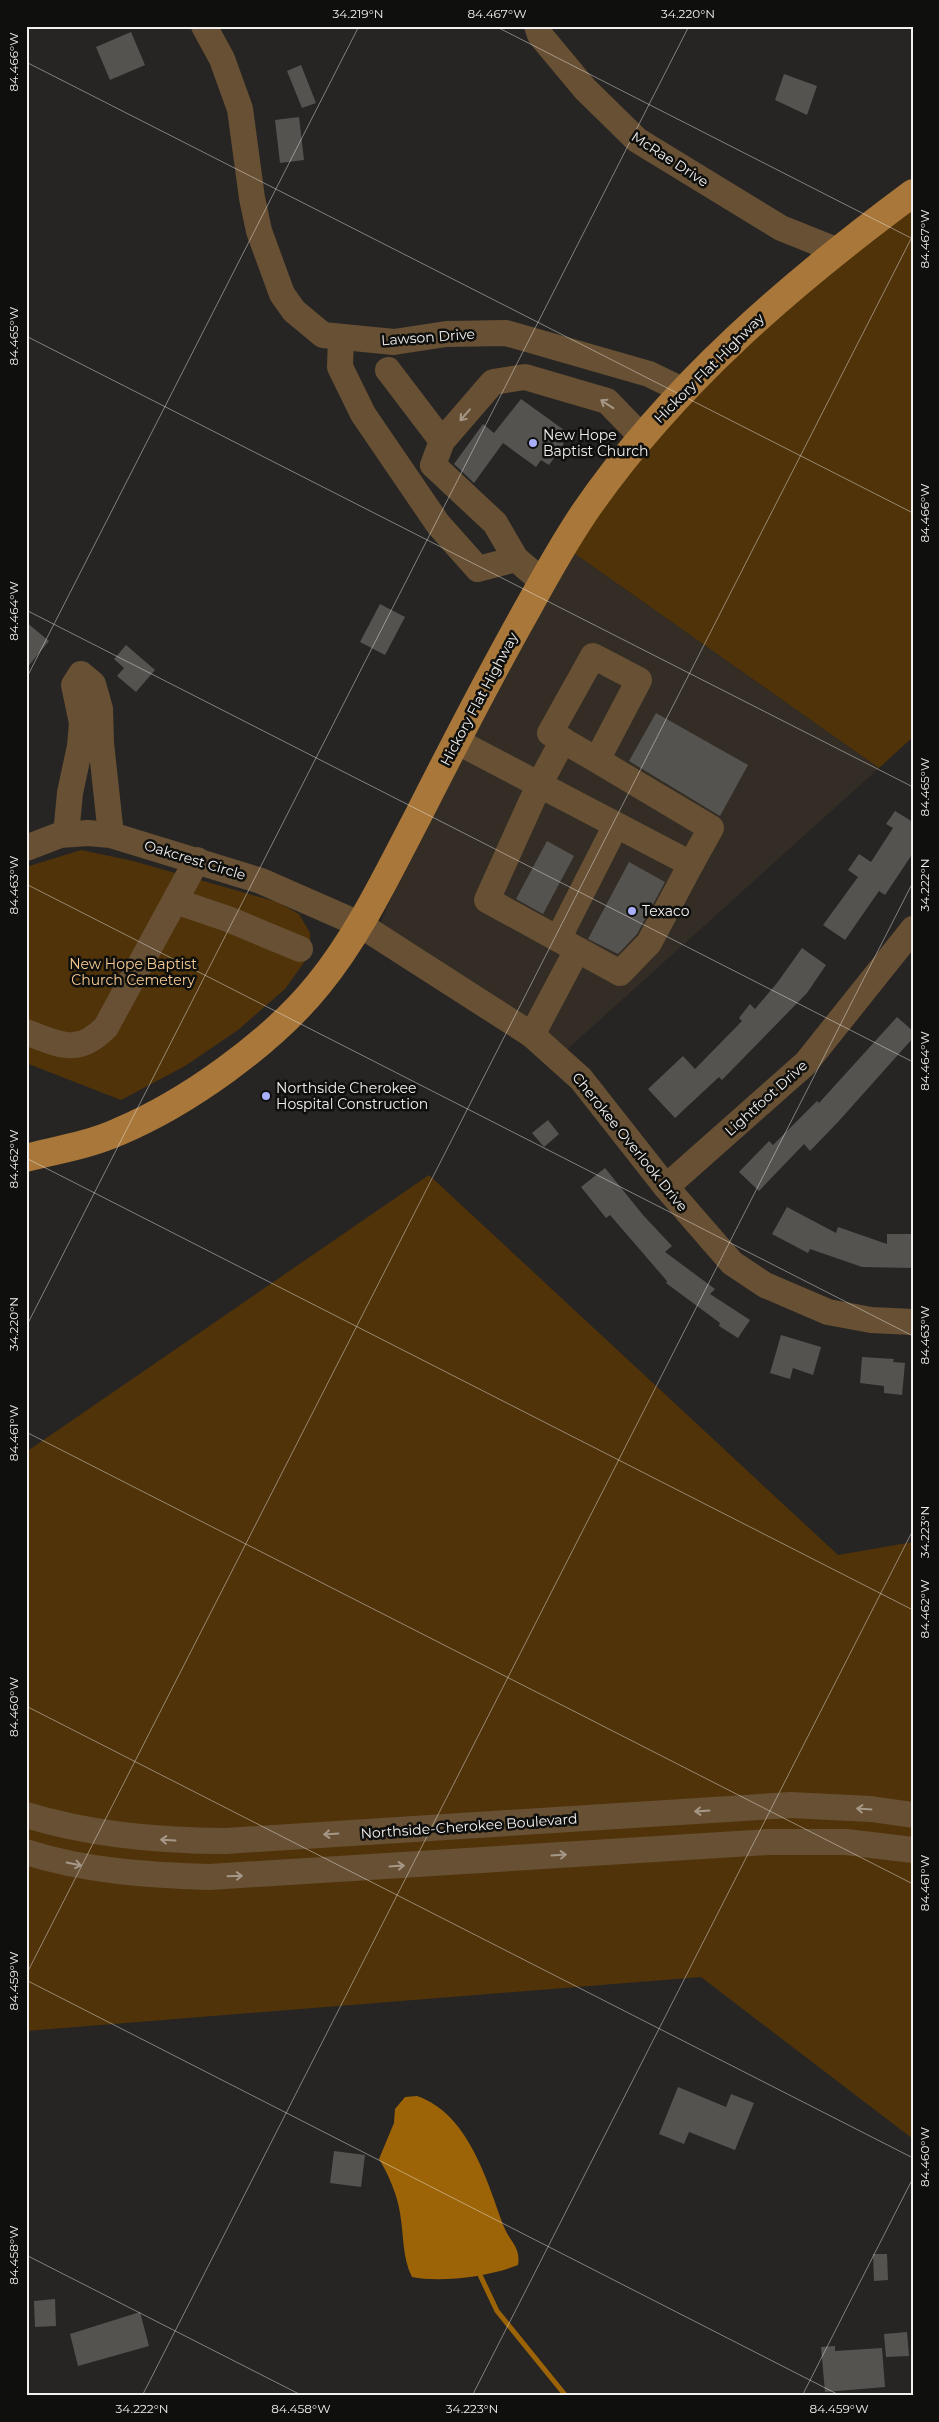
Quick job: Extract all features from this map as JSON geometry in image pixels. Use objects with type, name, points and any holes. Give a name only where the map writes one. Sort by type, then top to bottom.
[{"type":"main road","name":"Hickory Flat Highway","points":[[26,1158],[117,1133],[184,1097],[216,1076],[267,1037],[318,986],[359,924],[397,857],[456,741],[542,582],[584,513],[642,437],[684,391],[777,300],[836,250],[913,193]]},
{"type":"street","name":"Lawson Drive","points":[[204,26],[222,59],[240,109],[252,198],[259,231],[282,294],[294,311],[323,336],[394,342],[446,334],[506,333],[648,374],[684,391]]},
{"type":"street","name":"McRae Drive","points":[[537,26],[540,35],[585,89],[637,140],[781,228],[836,250]]},
{"type":"street","points":[[341,337],[340,367],[354,397],[438,524],[478,569],[516,559]]},
{"type":"street","points":[[388,370],[442,441]]},
{"type":"street","points":[[542,582],[516,559],[495,523],[433,465],[442,441],[493,382],[524,377],[607,402],[642,437]]},
{"type":"street","points":[[562,740],[487,900],[620,973],[649,943],[711,828],[597,760],[550,733],[593,656],[639,680],[597,760]]},
{"type":"street","points":[[66,834],[70,793],[80,746],[82,723],[74,685],[81,674],[93,684],[100,708],[101,743],[111,835]]},
{"type":"street","points":[[456,741],[691,864]]},
{"type":"street","points":[[532,1036],[616,825]]},
{"type":"street","name":"Oakcrest Circle","points":[[26,848],[66,834],[111,835],[261,881],[359,924]]},
{"type":"street","points":[[26,1032],[55,1043],[74,1046],[93,1041],[106,1027],[197,860]]},
{"type":"street","points":[[175,901],[228,919],[300,949]]},
{"type":"street","name":"Cherokee Overlook Drive","points":[[359,924],[532,1036],[582,1079],[666,1187],[732,1263],[765,1285],[828,1312],[871,1320],[913,1322]]},
{"type":"street","name":"Lightfoot Drive","points":[[666,1187],[806,1063],[913,929]]},
{"type":"street","name":"Northside-Cherokee Boulevard","points":[[26,1816],[111,1835],[168,1840],[226,1841],[790,1805],[871,1809],[913,1815]]},
{"type":"street","points":[[26,1852],[46,1858],[129,1873],[209,1877],[768,1842],[846,1842],[913,1850]]},
{"type":"shaded area","points":[[564,546],[879,768],[552,1063],[378,929],[490,668]]},
{"type":"shaded area","points":[[417,2096],[435,2105],[450,2118],[463,2133],[474,2151],[506,2232],[518,2254],[518,2265],[481,2275],[452,2279],[412,2277],[405,2254],[399,2207],[389,2178],[379,2159],[394,2123],[395,2109],[405,2097]]},
{"type":"green space","points":[[913,210],[913,737],[879,768],[564,546],[689,371]]},
{"type":"green space","name":"New Hope Baptist Church Cemetery","points":[[81,850],[133,861],[277,902],[299,914],[310,933],[310,954],[285,989],[238,1030],[185,1066],[121,1100],[26,1063],[26,867]]},
{"type":"green space","points":[[429,1175],[838,1555],[913,1542],[913,2139],[701,1977],[26,2031],[26,1452]]},
{"type":"building","points":[[131,32],[145,65],[110,80],[96,47]]},
{"type":"building","points":[[301,65],[316,103],[302,108],[287,71]]},
{"type":"building","points":[[784,74],[817,86],[807,115],[775,100]]},
{"type":"building","points":[[299,117],[304,160],[280,163],[275,120]]},
{"type":"building","name":"New Hope Baptist Church","points":[[521,399],[564,430],[558,439],[564,444],[549,465],[541,460],[536,467],[503,443],[474,483],[454,464],[483,424],[494,433]]},
{"type":"building","points":[[380,604],[405,617],[385,655],[360,642]]},
{"type":"building","points":[[26,622],[49,641],[26,669]]},
{"type":"building","points":[[126,645],[155,670],[136,692],[117,676],[124,668],[114,659]]},
{"type":"building","points":[[656,713],[748,765],[720,816],[629,761]]},
{"type":"building","points":[[895,811],[913,822],[913,853],[885,895],[879,891],[845,940],[823,925],[858,877],[848,870],[859,854],[871,862],[893,828],[886,824]]},
{"type":"building","points":[[547,841],[574,856],[543,914],[516,899]]},
{"type":"building","name":"Texaco","points":[[629,862],[665,882],[637,934],[618,954],[588,939]]},
{"type":"building","points":[[802,948],[826,965],[807,993],[722,1080],[719,1077],[675,1118],[648,1089],[683,1056],[695,1069],[742,1021],[739,1018],[750,1004],[755,1009],[777,983]]},
{"type":"building","points":[[897,1017],[913,1031],[913,1038],[810,1151],[804,1144],[759,1191],[739,1172],[769,1141],[773,1145],[817,1101],[819,1103]]},
{"type":"building","points":[[548,1120],[559,1134],[544,1147],[532,1133]]},
{"type":"building","points":[[605,1168],[643,1215],[672,1246],[665,1252],[715,1289],[710,1294],[750,1320],[738,1338],[719,1326],[720,1323],[666,1283],[667,1281],[610,1215],[606,1218],[581,1187]]},
{"type":"building","points":[[787,1207],[836,1233],[838,1227],[887,1244],[887,1234],[913,1234],[913,1268],[862,1267],[810,1249],[808,1253],[772,1234]]},
{"type":"building","points":[[781,1335],[821,1347],[813,1375],[793,1368],[790,1379],[770,1373]]},
{"type":"building","points":[[862,1357],[894,1359],[893,1362],[905,1363],[902,1395],[884,1393],[884,1386],[860,1383]]},
{"type":"building","points":[[678,2087],[726,2107],[731,2094],[754,2103],[735,2150],[689,2132],[684,2144],[659,2134]]},
{"type":"building","points":[[334,2151],[365,2155],[361,2187],[330,2183]]},
{"type":"building","points":[[873,2254],[887,2254],[888,2280],[874,2281]]},
{"type":"building","points":[[55,2299],[56,2326],[35,2327],[34,2301]]},
{"type":"building","points":[[140,2312],[149,2346],[78,2366],[70,2334]]},
{"type":"building","points":[[907,2332],[909,2356],[886,2357],[884,2334]]},
{"type":"building","points":[[835,2346],[835,2351],[882,2348],[885,2387],[825,2392],[821,2347]]},
{"type":"waterway","points":[[480,2275],[497,2311],[566,2396]]},
{"type":"place","name":"New Hope Baptist Church","points":[[533,443]]},
{"type":"place","name":"Texaco","points":[[632,911]]},
{"type":"place","name":"Northside Cherokee Hospital Construction","points":[[266,1096]]}]
